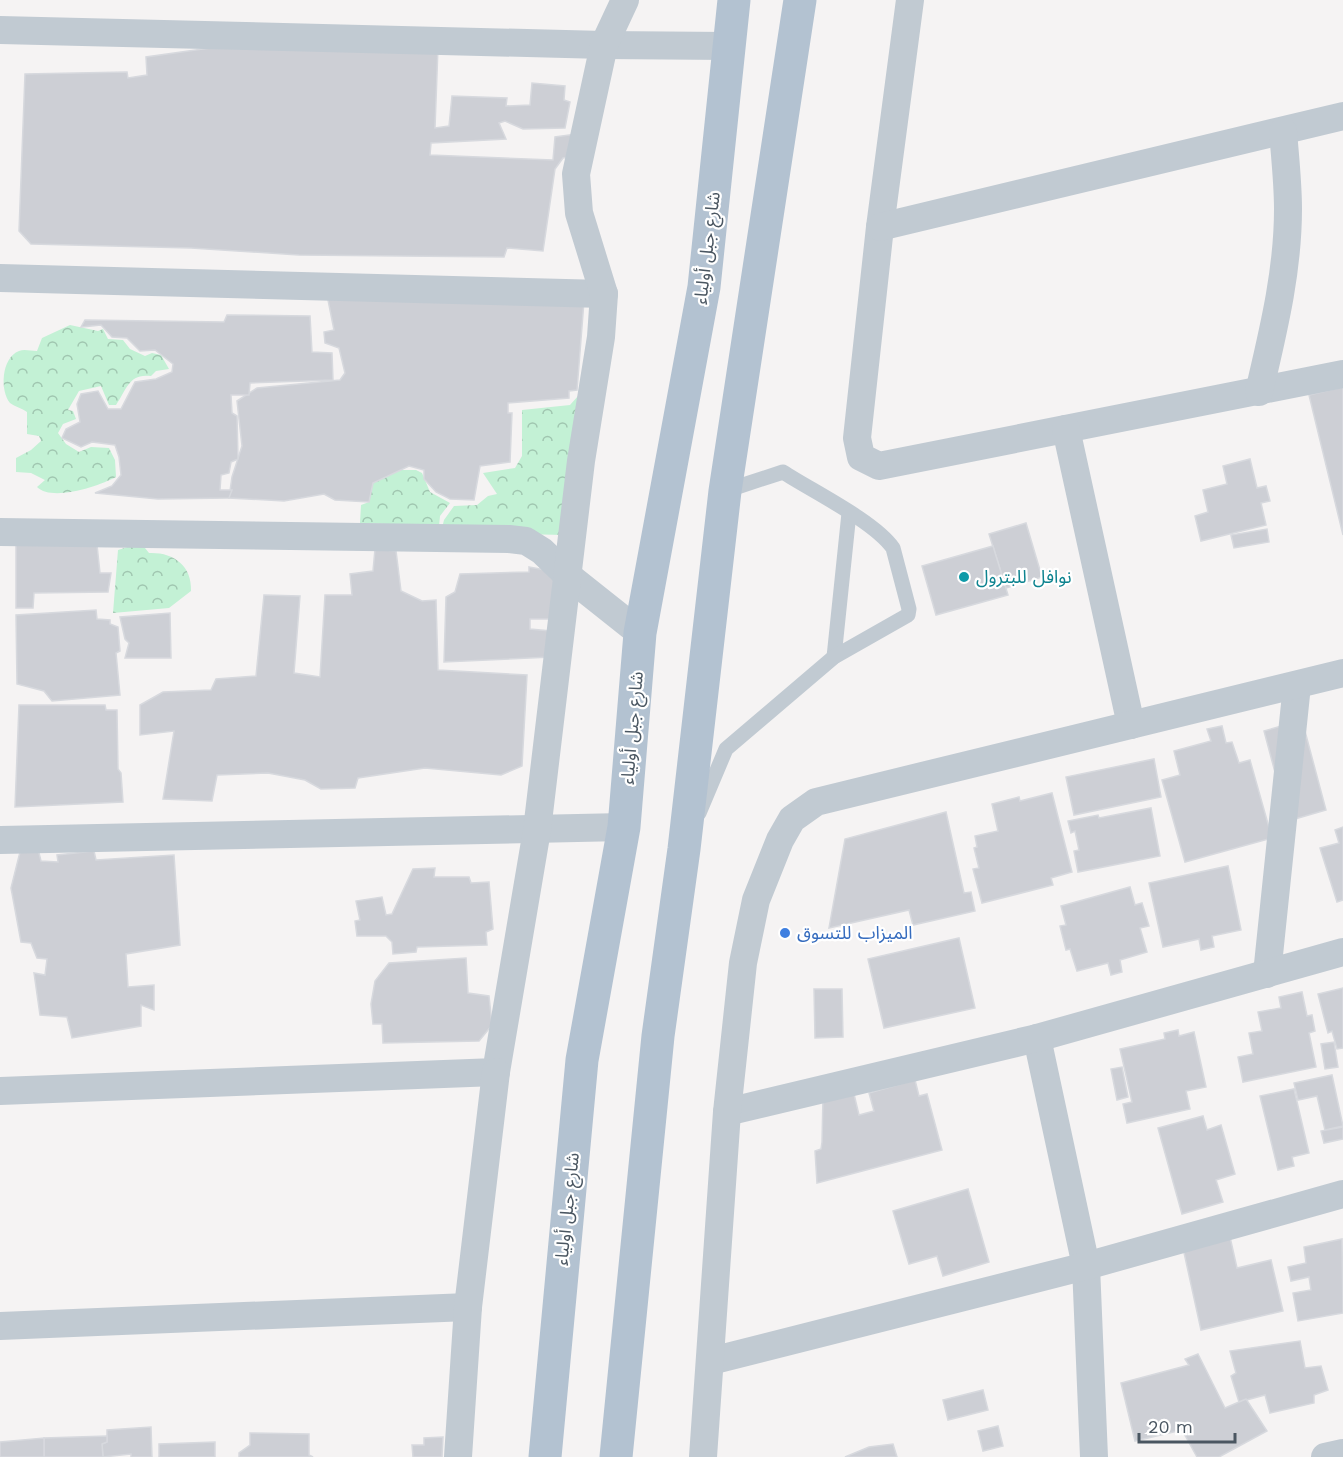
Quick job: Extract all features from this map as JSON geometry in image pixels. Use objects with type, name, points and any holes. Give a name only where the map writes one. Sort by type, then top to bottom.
[{"type":"main road","name":"شارع جبل أولياء","points":[[545,1457],[582,1060],[624,827],[640,633],[704,287],[734,0]]},
{"type":"main road","points":[[616,1457],[658,1035],[684,849],[725,491],[800,0]]},
{"type":"street","points":[[458,1457],[468,1307],[496,1072],[537,830],[567,575],[604,294],[576,192],[576,174],[604,45],[625,0]]},
{"type":"street","points":[[910,0],[880,227],[857,438],[861,457],[879,466],[1343,374]]},
{"type":"street","points":[[0,30],[728,46]]},
{"type":"street","points":[[880,227],[1343,116]]},
{"type":"street","points":[[1259,392],[1278,312],[1285,256],[1288,210],[1283,131]]},
{"type":"street","points":[[0,278],[604,294]]},
{"type":"street","points":[[1066,429],[1131,725]]},
{"type":"street","points":[[0,532],[526,541],[542,550],[567,575],[640,633]]},
{"type":"street","points":[[703,1457],[728,1112],[743,963],[756,900],[764,874],[792,819],[816,802],[1343,673]]},
{"type":"street","points":[[1267,974],[1297,685]]},
{"type":"street","points":[[0,840],[624,827]]},
{"type":"street","points":[[728,1112],[1037,1038],[1343,952]]},
{"type":"street","points":[[1037,1038],[1086,1266],[1094,1457]]},
{"type":"street","points":[[0,1091],[496,1072]]},
{"type":"street","points":[[711,1360],[1086,1266],[1343,1194]]},
{"type":"street","points":[[0,1326],[468,1307]]},
{"type":"street","points":[[1325,1457],[1343,1453]]},
{"type":"lane","points":[[684,849],[726,749],[834,657],[908,615],[909,609],[893,548],[888,541],[849,513],[783,472],[725,491]]},
{"type":"lane","points":[[834,657],[849,513]]},
{"type":"green space","points":[[70,325],[98,331],[103,329],[108,339],[123,340],[130,349],[145,356],[152,353],[161,355],[169,369],[156,371],[151,376],[138,377],[133,380],[116,405],[109,405],[101,386],[79,391],[68,410],[73,411],[76,419],[63,424],[58,433],[66,444],[79,452],[91,447],[109,448],[115,460],[116,477],[76,491],[53,493],[37,487],[45,480],[31,473],[16,472],[16,458],[31,450],[41,441],[39,436],[27,434],[27,412],[10,403],[5,391],[4,375],[13,355],[21,350],[37,351],[42,338]]},
{"type":"green space","points":[[578,396],[564,535],[441,532],[444,520],[454,506],[477,505],[488,496],[497,494],[483,473],[515,468],[522,456],[522,410],[570,405]]},
{"type":"green space","points":[[396,470],[416,470],[422,473],[430,492],[450,503],[440,516],[439,526],[360,523],[361,505],[369,502],[373,483]]},
{"type":"green space","points":[[141,543],[149,553],[166,555],[179,562],[188,574],[191,591],[169,608],[113,613],[118,550]]},
{"type":"building","points":[[224,46],[438,47],[435,128],[449,126],[452,96],[507,98],[506,106],[530,105],[532,83],[565,86],[564,100],[570,102],[565,128],[523,129],[505,121],[499,123],[506,139],[431,143],[430,155],[553,160],[555,137],[576,134],[575,156],[563,158],[555,169],[543,251],[507,248],[504,257],[299,255],[191,248],[31,244],[19,231],[25,74],[127,72],[128,78],[147,75],[146,57]]},
{"type":"building","points":[[327,295],[584,301],[577,390],[569,391],[569,398],[508,403],[508,413],[512,413],[510,462],[480,466],[474,500],[450,499],[436,492],[424,479],[424,470],[409,466],[373,483],[369,502],[335,500],[324,494],[284,501],[229,498],[232,477],[242,446],[237,401],[257,388],[340,380],[345,373],[339,348],[325,343],[324,332],[334,330]]},
{"type":"building","points":[[227,315],[310,316],[312,352],[332,353],[333,380],[250,383],[249,395],[231,395],[232,413],[237,416],[238,459],[231,462],[229,473],[221,475],[220,490],[232,490],[229,498],[158,499],[95,493],[112,486],[121,475],[119,457],[115,445],[92,442],[81,447],[62,438],[66,429],[80,422],[77,404],[81,394],[98,391],[108,409],[121,409],[135,382],[156,379],[172,372],[173,364],[155,350],[140,351],[127,338],[112,337],[101,325],[81,327],[85,320],[224,322]]},
{"type":"building","points":[[1343,387],[1343,535],[1309,395]]},
{"type":"building","points":[[1250,459],[1257,488],[1266,486],[1270,501],[1261,503],[1266,525],[1201,541],[1195,516],[1208,512],[1203,490],[1227,484],[1223,466]]},
{"type":"building","points":[[1026,523],[1042,577],[1006,588],[989,534]]},
{"type":"building","points":[[1267,529],[1269,542],[1234,548],[1231,535]]},
{"type":"building","points":[[16,544],[97,545],[100,573],[111,573],[108,592],[34,593],[33,608],[16,608]]},
{"type":"building","name":"نوافل للبترول","points":[[993,546],[1008,595],[936,615],[922,566]]},
{"type":"building","points":[[375,549],[396,551],[401,591],[422,601],[436,600],[438,670],[527,675],[522,766],[501,775],[425,768],[358,778],[355,788],[321,789],[305,780],[268,773],[217,775],[212,801],[163,799],[174,731],[140,735],[140,705],[163,692],[211,690],[216,679],[256,676],[264,595],[300,596],[294,673],[320,677],[325,595],[352,595],[350,574],[373,571]]},
{"type":"building","points":[[529,567],[551,571],[559,580],[556,619],[530,619],[530,629],[551,631],[551,657],[444,662],[446,597],[455,592],[460,574],[529,572]]},
{"type":"building","points":[[96,610],[97,619],[110,620],[110,624],[118,627],[120,651],[116,653],[120,695],[52,701],[44,691],[17,684],[16,615]]},
{"type":"building","points":[[170,613],[171,658],[125,658],[129,643],[125,639],[120,617]]},
{"type":"building","points":[[19,705],[105,705],[106,710],[117,710],[118,769],[121,773],[123,802],[15,807]]},
{"type":"building","points":[[1302,720],[1326,810],[1288,821],[1264,731]]},
{"type":"building","points":[[1222,726],[1226,743],[1232,742],[1239,763],[1250,760],[1272,838],[1185,862],[1162,780],[1180,775],[1174,751],[1211,741],[1207,729]]},
{"type":"building","points":[[1154,759],[1161,797],[1074,815],[1066,777]]},
{"type":"building","points":[[1052,793],[1072,872],[1051,878],[1053,885],[982,903],[973,869],[979,868],[974,848],[977,847],[975,836],[998,831],[992,804],[1019,797],[1020,801]]},
{"type":"building","points":[[1151,808],[1160,856],[1078,872],[1074,851],[1079,850],[1075,831],[1071,833],[1068,821],[1098,815],[1099,818]]},
{"type":"building","points":[[946,812],[964,893],[971,892],[975,911],[913,925],[909,910],[829,928],[845,839]]},
{"type":"building","points":[[1343,827],[1343,900],[1337,902],[1320,848],[1339,843],[1335,830]]},
{"type":"building","points":[[38,849],[41,861],[58,862],[57,855],[94,851],[96,860],[174,855],[180,945],[126,954],[128,987],[154,985],[154,1010],[141,1005],[141,1026],[72,1038],[67,1017],[40,1015],[34,973],[45,975],[47,959],[37,958],[31,943],[21,942],[11,888],[20,852]]},
{"type":"building","points":[[1228,866],[1241,930],[1212,936],[1214,947],[1201,950],[1199,939],[1163,947],[1149,883]]},
{"type":"building","points":[[435,868],[434,877],[469,877],[471,883],[489,882],[493,929],[486,932],[487,945],[417,947],[416,952],[393,954],[392,942],[386,936],[357,936],[355,921],[360,920],[356,901],[382,897],[386,915],[392,914],[413,869]]},
{"type":"building","points":[[1130,887],[1135,905],[1142,903],[1149,926],[1140,928],[1147,952],[1120,960],[1122,972],[1111,975],[1108,963],[1077,971],[1070,949],[1066,950],[1060,926],[1066,925],[1061,906]]},
{"type":"building","points":[[959,938],[975,1008],[884,1028],[868,959]]},
{"type":"building","points":[[466,958],[468,993],[489,996],[492,1025],[479,1041],[383,1043],[382,1024],[373,1024],[371,1004],[375,981],[389,963]]},
{"type":"building","points":[[1343,988],[1343,1048],[1337,1049],[1332,1031],[1328,1033],[1318,994]]},
{"type":"building","points":[[814,989],[842,989],[843,1037],[815,1038]]},
{"type":"building","points":[[1302,992],[1307,1016],[1312,1015],[1315,1031],[1309,1033],[1316,1067],[1243,1082],[1238,1057],[1253,1054],[1249,1033],[1262,1031],[1258,1012],[1281,1008],[1279,997]]},
{"type":"building","points":[[1178,1030],[1179,1036],[1194,1032],[1206,1087],[1186,1091],[1190,1109],[1127,1123],[1123,1104],[1132,1102],[1120,1049],[1165,1039],[1164,1033]]},
{"type":"building","points":[[1334,1042],[1338,1067],[1325,1069],[1321,1044]]},
{"type":"building","points":[[1122,1067],[1128,1097],[1117,1100],[1111,1069]]},
{"type":"building","points":[[1332,1075],[1343,1126],[1325,1130],[1317,1096],[1298,1100],[1294,1083]]},
{"type":"building","points":[[915,1080],[919,1096],[927,1094],[942,1150],[817,1183],[815,1151],[821,1149],[823,1096],[853,1090],[859,1115],[874,1111],[869,1093]]},
{"type":"building","points":[[1294,1089],[1309,1153],[1292,1157],[1294,1166],[1278,1170],[1260,1096]]},
{"type":"building","points":[[1203,1116],[1207,1130],[1221,1125],[1235,1174],[1216,1180],[1223,1202],[1182,1214],[1158,1128]]},
{"type":"building","points":[[1343,1127],[1343,1139],[1324,1143],[1321,1131]]},
{"type":"building","points":[[968,1189],[989,1262],[943,1276],[937,1256],[909,1264],[893,1211]]},
{"type":"building","points":[[1230,1237],[1237,1268],[1271,1260],[1283,1311],[1201,1330],[1183,1248]]},
{"type":"building","points":[[1342,1239],[1343,1313],[1298,1321],[1293,1293],[1311,1290],[1309,1277],[1291,1281],[1288,1267],[1306,1263],[1304,1247]]},
{"type":"building","points":[[1300,1341],[1305,1368],[1321,1366],[1328,1390],[1314,1395],[1314,1403],[1270,1413],[1265,1395],[1239,1402],[1231,1376],[1236,1373],[1230,1351]]},
{"type":"building","points":[[1198,1354],[1225,1408],[1246,1399],[1267,1431],[1219,1457],[1197,1457],[1182,1430],[1135,1441],[1121,1383],[1189,1365],[1185,1359]]},
{"type":"building","points":[[983,1390],[988,1410],[948,1420],[943,1400]]},
{"type":"building","points":[[998,1426],[1003,1446],[983,1451],[978,1431]]},
{"type":"building","points":[[151,1427],[152,1457],[131,1457],[131,1454],[103,1457],[102,1444],[107,1442],[107,1430]]},
{"type":"building","points":[[250,1433],[309,1434],[309,1455],[313,1457],[239,1457],[239,1453],[250,1445]]},
{"type":"building","points":[[107,1436],[107,1442],[102,1444],[103,1457],[44,1457],[44,1438]]},
{"type":"building","points":[[443,1437],[442,1457],[413,1457],[412,1445],[424,1445],[424,1438]]},
{"type":"building","points":[[44,1438],[44,1457],[0,1457],[0,1442]]},
{"type":"building","points":[[215,1442],[215,1457],[159,1457],[159,1444]]},
{"type":"building","points":[[893,1444],[897,1457],[845,1457],[869,1447]]},
{"type":"place","name":"نوافل للبترول","points":[[964,577]]},
{"type":"place","name":"الميزاب للتسوق","points":[[785,933]]}]
